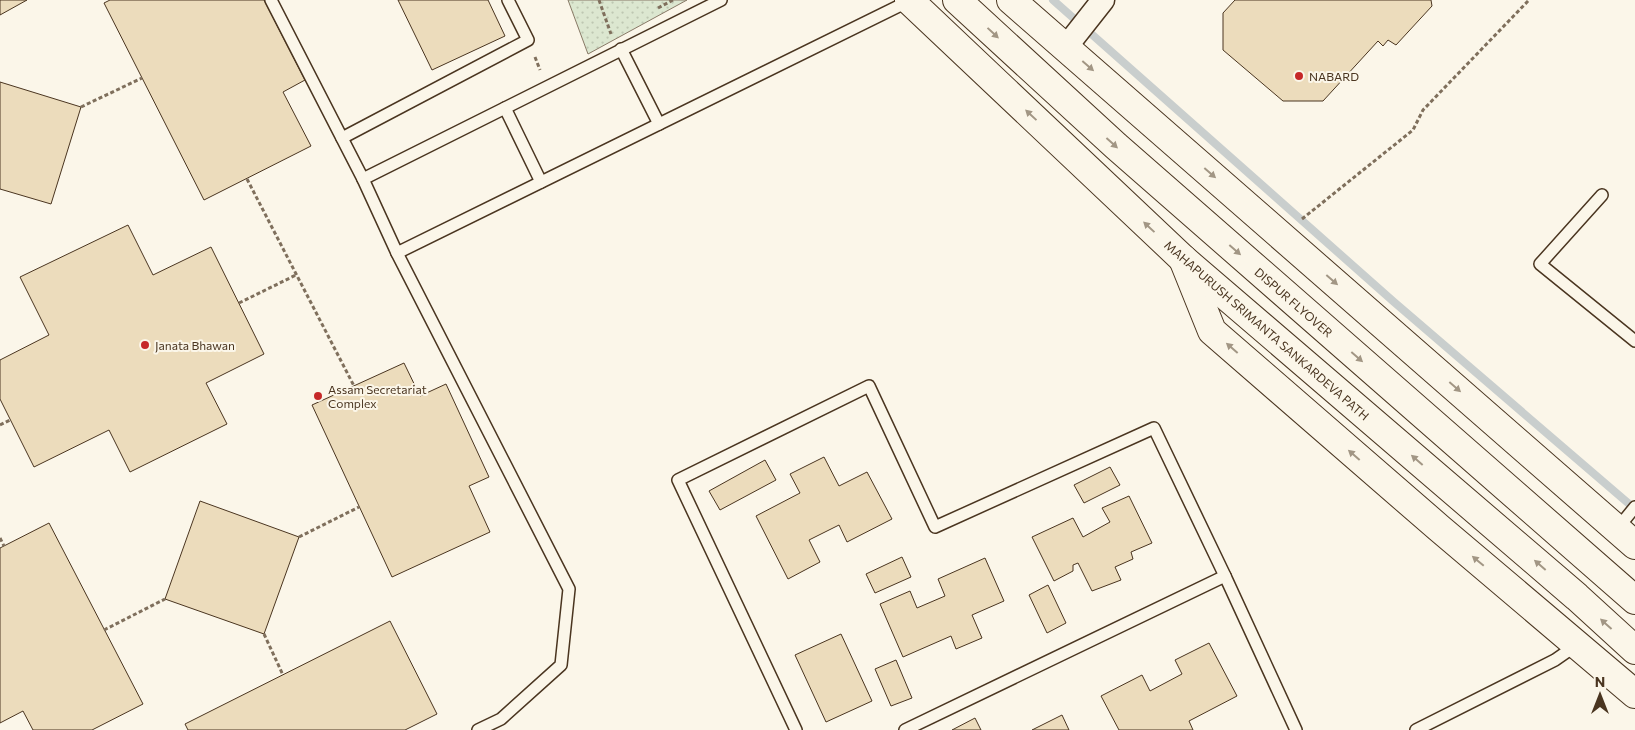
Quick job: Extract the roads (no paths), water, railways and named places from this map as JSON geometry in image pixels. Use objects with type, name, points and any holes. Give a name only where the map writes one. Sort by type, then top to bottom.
[{"type":"main road","name":"MAHAPURUSH SRIMANTA SANKARDEVA PATH","points":[[909,0],[1183,259],[1635,650]]},
{"type":"main road","name":"DISPUR FLYOVER","points":[[957,0],[1116,146],[1635,600]]},
{"type":"main road","points":[[1011,0],[1069,42],[1625,532]]},
{"type":"main road","points":[[1183,259],[1212,331],[1439,528],[1635,694]]},
{"type":"street","points":[[1069,42],[1098,6]]},
{"type":"lane","points":[[271,0],[363,179],[397,253],[569,589],[561,665],[501,719],[478,730]]},
{"type":"lane","points":[[342,138],[528,40],[508,0]]},
{"type":"lane","points":[[363,179],[720,0]]},
{"type":"lane","points":[[397,253],[909,0]]},
{"type":"lane","points":[[620,49],[659,124]]},
{"type":"lane","points":[[504,108],[540,182]]},
{"type":"lane","points":[[1602,195],[1540,264],[1635,340]]},
{"type":"lane","points":[[796,730],[678,480],[869,386],[935,527],[1154,428],[1296,730]]},
{"type":"lane","points":[[1625,532],[1635,507]]},
{"type":"lane","points":[[905,730],[1224,576]]},
{"type":"lane","points":[[1416,730],[1555,660],[1578,644]]},
{"type":"waterway","points":[[1053,0],[1394,302],[1635,509]]},
{"type":"place","name":"NABARD","points":[[1299,76]]},
{"type":"place","name":"Janata Bhawan","points":[[145,345]]},
{"type":"place","name":"Assam Secretariat Complex","points":[[318,396]]}]
